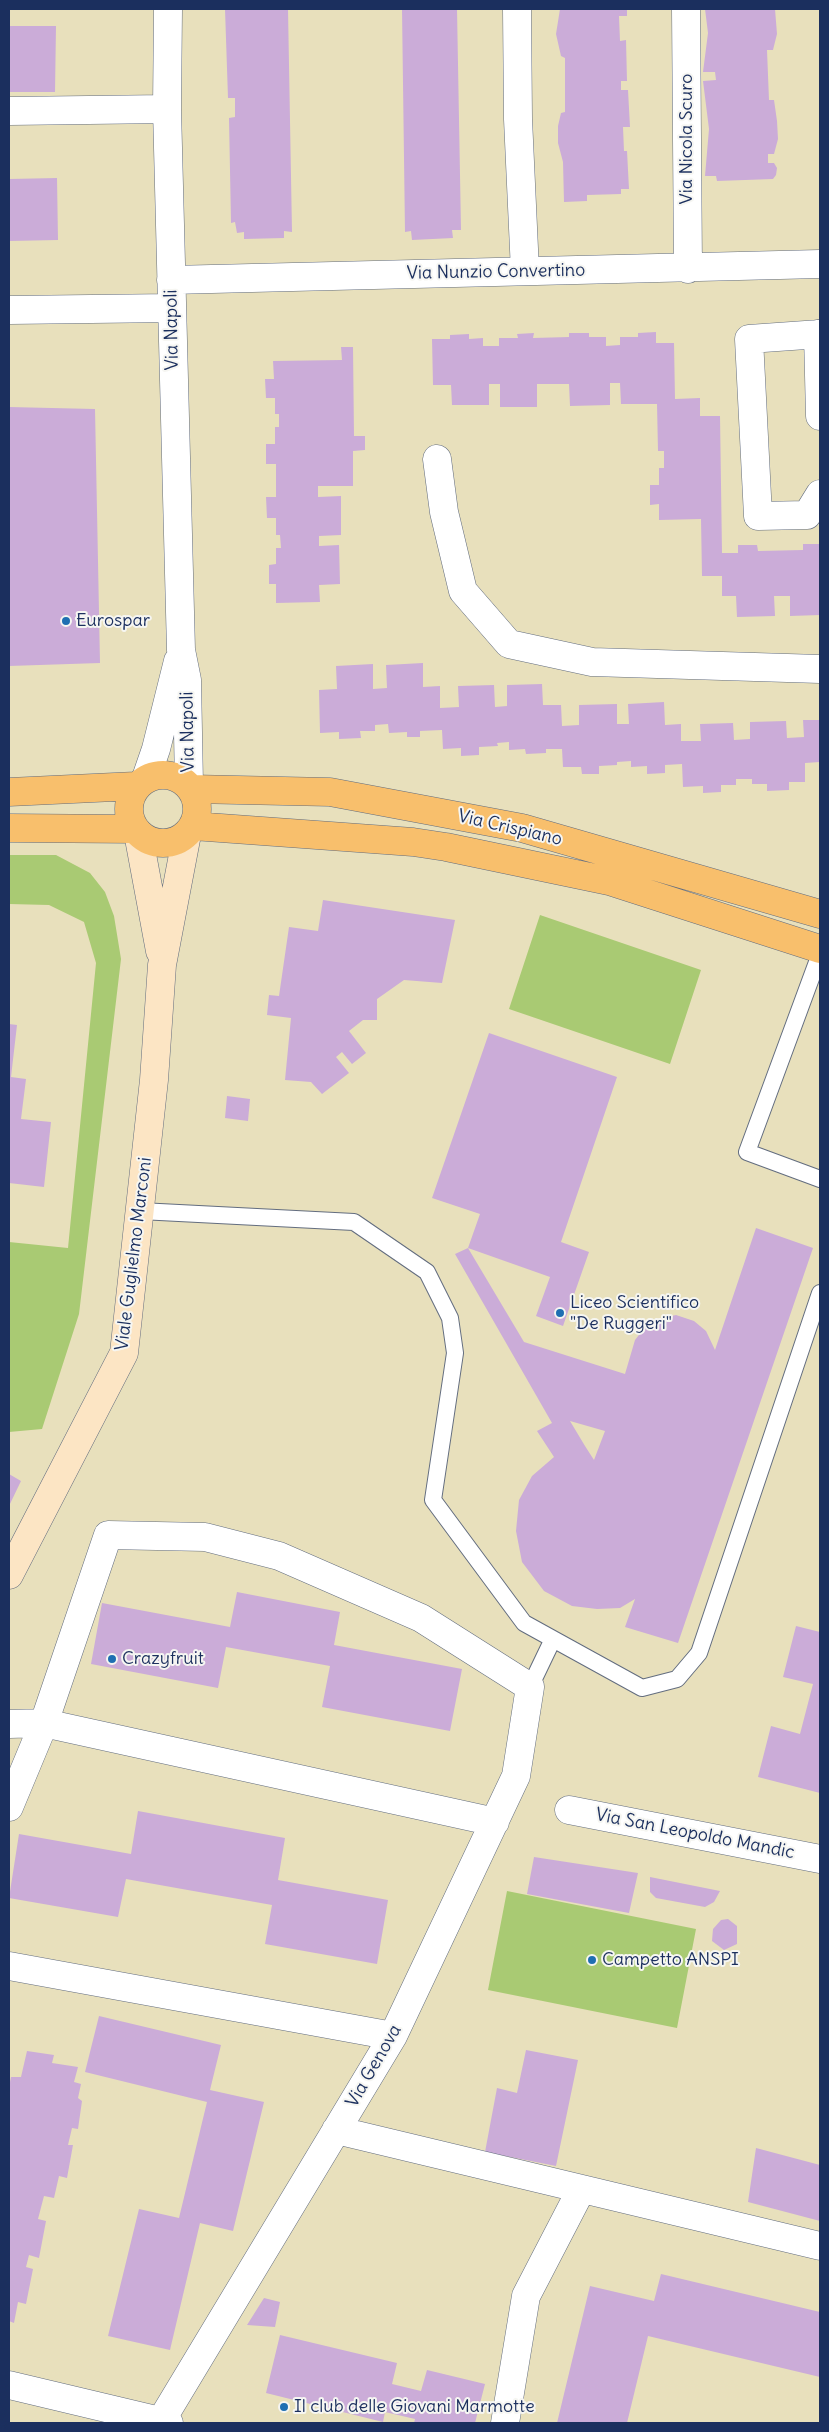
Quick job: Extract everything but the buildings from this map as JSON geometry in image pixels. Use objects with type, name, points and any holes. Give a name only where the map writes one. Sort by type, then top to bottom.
[{"type":"main road","points":[[9,792],[141,782],[169,774],[190,787],[198,807],[190,830],[171,843],[153,842],[136,831],[128,815],[129,800],[141,782]]},
{"type":"main road","name":"Via Crispiano","points":[[190,787],[330,792],[522,828],[820,914]]},
{"type":"main road","points":[[9,828],[136,831]]},
{"type":"main road","name":"Via Crispiano","points":[[190,830],[413,842],[446,847],[609,881],[820,949]]},
{"type":"street","name":"Via Napoli","points":[[168,9],[166,109],[181,650],[187,680],[190,787]]},
{"type":"street","points":[[517,9],[518,119],[525,271]]},
{"type":"street","name":"Via Nicola Scuro","points":[[686,9],[688,268]]},
{"type":"street","points":[[9,111],[166,109]]},
{"type":"street","name":"Via Nunzio Convertino","points":[[171,280],[820,264]]},
{"type":"street","points":[[9,310],[172,308]]},
{"type":"street","points":[[820,416],[819,334],[749,339],[758,516],[807,514],[820,494]]},
{"type":"street","points":[[437,459],[444,512],[463,591],[509,644],[592,662],[820,670]]},
{"type":"street","name":"Via Napoli","points":[[141,782],[156,749],[181,650]]},
{"type":"street","name":"Viale Guglielmo Marconi","points":[[9,1575],[124,1354],[154,1080],[162,965],[190,830]]},
{"type":"street","name":"Viale Guglielmo Marconi","points":[[136,831],[162,965]]},
{"type":"street","points":[[9,1807],[44,1723],[108,1535],[205,1537],[279,1556],[421,1618],[530,1687]]},
{"type":"street","name":"Via Genova","points":[[165,2422],[393,2036],[516,1776],[530,1687]]},
{"type":"street","points":[[9,1724],[44,1723],[495,1822]]},
{"type":"street","name":"Via San Leopoldo Mandic","points":[[569,1810],[820,1859]]},
{"type":"street","points":[[9,1966],[393,2036]]},
{"type":"street","points":[[336,2130],[820,2246]]},
{"type":"street","points":[[505,2423],[526,2296],[581,2190]]},
{"type":"street","points":[[9,2385],[117,2417],[165,2422]]},
{"type":"lane","points":[[820,954],[747,1152],[820,1179]]},
{"type":"lane","points":[[140,1211],[354,1222],[427,1272],[450,1318],[455,1353],[433,1500],[524,1623],[642,1688],[678,1679],[699,1653],[820,1293]]},
{"type":"lane","points":[[530,1687],[553,1639]]},
{"type":"green space","points":[[9,855],[56,855],[90,873],[105,892],[114,916],[121,959],[79,1314],[42,1429],[9,1432],[9,1242],[68,1248],[96,963],[84,922],[49,905],[9,904]]},
{"type":"green space","points":[[540,915],[701,970],[670,1064],[509,1009]]},
{"type":"green space","name":"Campetto ANSPI","points":[[507,1891],[696,1929],[677,2028],[488,1990]]},
{"type":"place","name":"Eurospar","points":[[66,621]]},
{"type":"place","name":"Liceo Scientifico \"De Ruggeri\"","points":[[560,1313]]},
{"type":"place","name":"Crazyfruit","points":[[112,1659]]},
{"type":"place","name":"Campetto ANSPI","points":[[592,1960]]},
{"type":"place","name":"Il club delle Giovani Marmotte","points":[[284,2407]]}]
